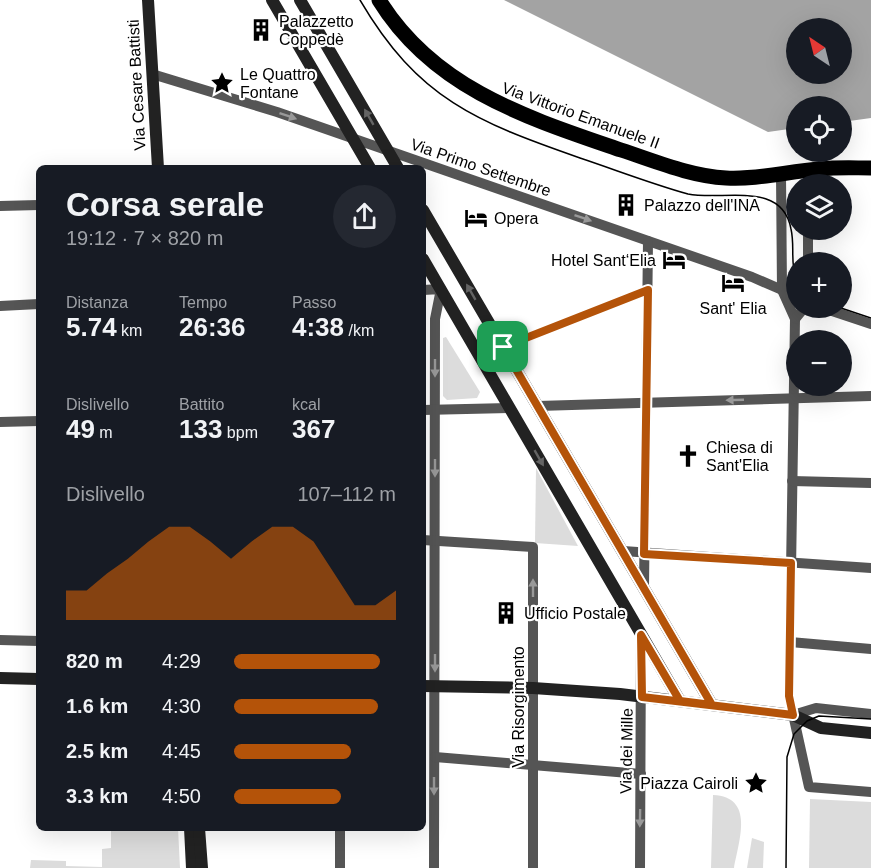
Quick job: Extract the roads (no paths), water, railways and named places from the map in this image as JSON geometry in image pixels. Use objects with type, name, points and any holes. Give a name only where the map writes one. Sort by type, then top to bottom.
[{"type":"main road","name":"Via Vittorio Emanuele II","points":[[379,0],[417,46],[460,81],[500,106],[702,176],[742,178],[786,176]]},
{"type":"main road","name":"Via Vittorio Emanuele II","points":[[833,174],[871,168]]},
{"type":"street","name":"Via Cesare Battisti","points":[[148,0],[158,165]]},
{"type":"street","points":[[272,0],[368,165]]},
{"type":"street","points":[[300,0],[396,165]]},
{"type":"street","name":"Via Primo Settembre","points":[[152,74],[277,112],[786,292]]},
{"type":"street","points":[[781,175],[782,290],[795,319],[789,696],[809,787],[871,792]]},
{"type":"street","points":[[0,206],[36,205]]},
{"type":"street","points":[[426,215],[712,705]]},
{"type":"street","points":[[644,588],[648,242]]},
{"type":"street","points":[[426,265],[680,701]]},
{"type":"street","points":[[426,290],[441,290]]},
{"type":"street","points":[[434,868],[435,757],[429,686],[435,541],[435,319],[441,290]]},
{"type":"street","points":[[503,347],[648,290]]},
{"type":"street","points":[[0,306],[36,304]]},
{"type":"street","points":[[852,318],[871,324]]},
{"type":"street","points":[[538,406],[871,396]]},
{"type":"street","points":[[426,410],[509,408]]},
{"type":"street","points":[[0,422],[36,421]]},
{"type":"street","points":[[792,481],[871,483]]},
{"type":"street","points":[[426,540],[435,541]]},
{"type":"street","name":"Via Risorgimento","points":[[435,541],[533,547],[533,868]]},
{"type":"street","points":[[623,551],[871,568]]},
{"type":"street","name":"Via dei Mille","points":[[640,868],[641,635]]},
{"type":"street","points":[[0,640],[36,641]]},
{"type":"street","points":[[790,642],[871,649]]},
{"type":"street","points":[[0,678],[36,678]]},
{"type":"street","points":[[429,686],[533,688],[680,701],[793,715],[821,728],[871,733]]},
{"type":"street","points":[[793,715],[816,708],[871,714]]},
{"type":"street","points":[[435,757],[641,774]]},
{"type":"street","points":[[190,831],[192,868]]},
{"type":"street","points":[[200,831],[202,868]]},
{"type":"street","points":[[339,831],[340,868]]},
{"type":"tram line","points":[[360,0],[382,34],[404,61],[428,84],[453,103],[480,118],[543,145],[688,194],[764,198],[776,204],[785,214],[791,229],[793,252]]},
{"type":"tram line","points":[[852,312],[871,318]]},
{"type":"tram line","points":[[786,868],[787,757],[794,734],[807,721],[819,716],[871,719]]},
{"type":"place","name":"Palazzetto Coppedè","points":[[261,30]]},
{"type":"place","name":"Le Quattro Fontane","points":[[222,83]]},
{"type":"place","name":"Palazzo dell'INA","points":[[626,205]]},
{"type":"place","name":"Opera","points":[[476,218]]},
{"type":"place","name":"Hotel Sant‘Elia","points":[[674,260]]},
{"type":"place","name":"Sant' Elia","points":[[733,283]]},
{"type":"place","name":"Chiesa di Sant'Elia","points":[[688,456]]},
{"type":"place","name":"Ufficio Postale","points":[[506,613]]},
{"type":"place","name":"Piazza Cairoli","points":[[756,783]]}]
